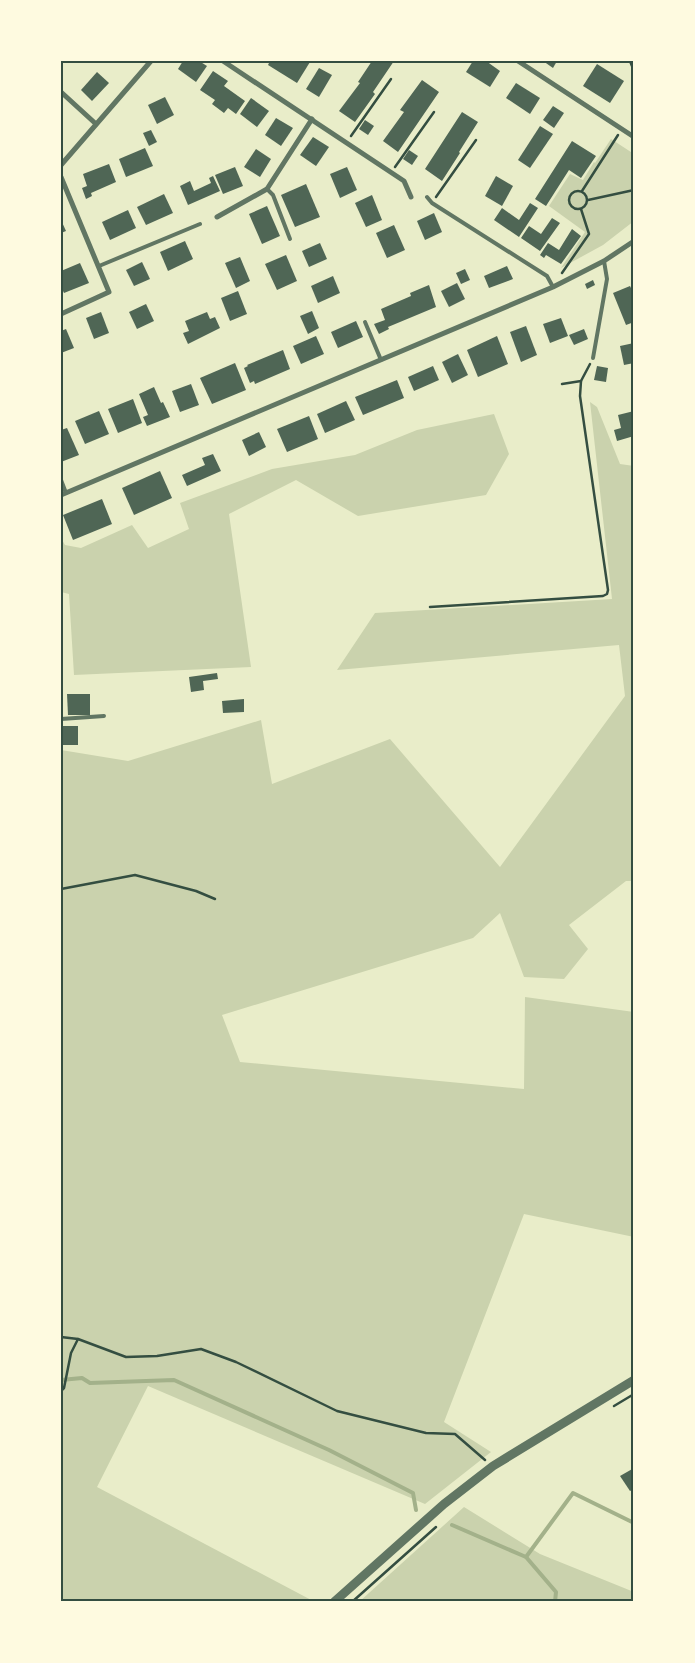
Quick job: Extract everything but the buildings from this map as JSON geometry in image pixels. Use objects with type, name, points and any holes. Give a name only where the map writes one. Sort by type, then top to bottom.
[{"type":"street","points":[[61,165],[151,61]]},
{"type":"street","points":[[223,61],[404,181],[411,197]]},
{"type":"street","points":[[518,61],[634,137]]},
{"type":"street","points":[[61,92],[96,124]]},
{"type":"street","points":[[217,217],[267,189],[312,119]]},
{"type":"street","points":[[61,177],[109,292],[61,314]]},
{"type":"street","points":[[64,494],[553,287],[604,261],[634,240]]},
{"type":"street","points":[[334,1602],[444,1504],[493,1466],[634,1380]]},
{"type":"lane","points":[[267,189],[273,195],[290,239]]},
{"type":"lane","points":[[428,196],[432,202],[547,276],[553,287]]},
{"type":"lane","points":[[99,266],[200,224]]},
{"type":"lane","points":[[593,358],[607,279],[604,261]]},
{"type":"lane","points":[[366,322],[381,360]]},
{"type":"lane","points":[[61,480],[64,494]]},
{"type":"lane","points":[[61,719],[104,716]]},
{"type":"path","points":[[630,61],[634,71]]},
{"type":"path","points":[[346,143],[391,79]]},
{"type":"path","points":[[391,172],[434,112]]},
{"type":"path","points":[[582,191],[622,129]]},
{"type":"path","points":[[432,202],[476,140]]},
{"type":"path","points":[[588,200],[634,190]]},
{"type":"path","points":[[582,191],[587,195],[588,200],[585,206],[581,209],[573,208],[569,200],[573,192],[582,191]]},
{"type":"path","points":[[553,287],[589,234],[581,209]]},
{"type":"path","points":[[430,607],[603,596],[607,594],[608,590],[580,396],[580,381],[593,358]]},
{"type":"path","points":[[562,384],[580,381]]},
{"type":"path","points":[[61,889],[135,875],[196,891],[215,899]]},
{"type":"path","points":[[61,1337],[78,1339],[126,1357],[157,1356],[201,1350],[236,1362],[338,1411],[426,1433],[455,1434],[493,1466]]},
{"type":"path","points":[[61,1392],[64,1388],[71,1353],[78,1339]]},
{"type":"path","points":[[608,1409],[634,1394]]},
{"type":"path","points":[[352,1602],[441,1522]]},
{"type":"green space","points":[[611,139],[634,154],[634,221],[603,245],[561,268],[585,232],[549,206],[570,174],[583,180]]},
{"type":"green space","points":[[590,402],[597,407],[620,464],[634,466],[634,881],[626,881],[569,925],[588,949],[564,979],[524,977],[500,913],[473,938],[222,1015],[240,1062],[524,1089],[525,997],[634,1012],[634,1237],[524,1214],[444,1422],[491,1452],[425,1504],[148,1386],[97,1487],[315,1602],[61,1602],[61,750],[128,761],[261,720],[272,784],[390,739],[500,867],[625,696],[619,645],[337,670],[375,613],[612,599]]},
{"type":"green space","points":[[494,414],[509,454],[486,495],[358,516],[296,480],[229,514],[251,667],[74,675],[69,594],[61,592],[61,538],[65,545],[81,548],[132,525],[148,548],[189,529],[180,503],[272,469],[355,455],[417,430]]},
{"type":"green space","points":[[464,1507],[540,1554],[634,1592],[634,1602],[359,1602]]},
{"type":"waterway","points":[[61,1380],[82,1378],[90,1383],[174,1380],[329,1450],[413,1493],[416,1510]]},
{"type":"waterway","points":[[452,1525],[526,1557],[573,1493],[634,1523]]},
{"type":"waterway","points":[[526,1557],[556,1592],[555,1602]]}]
